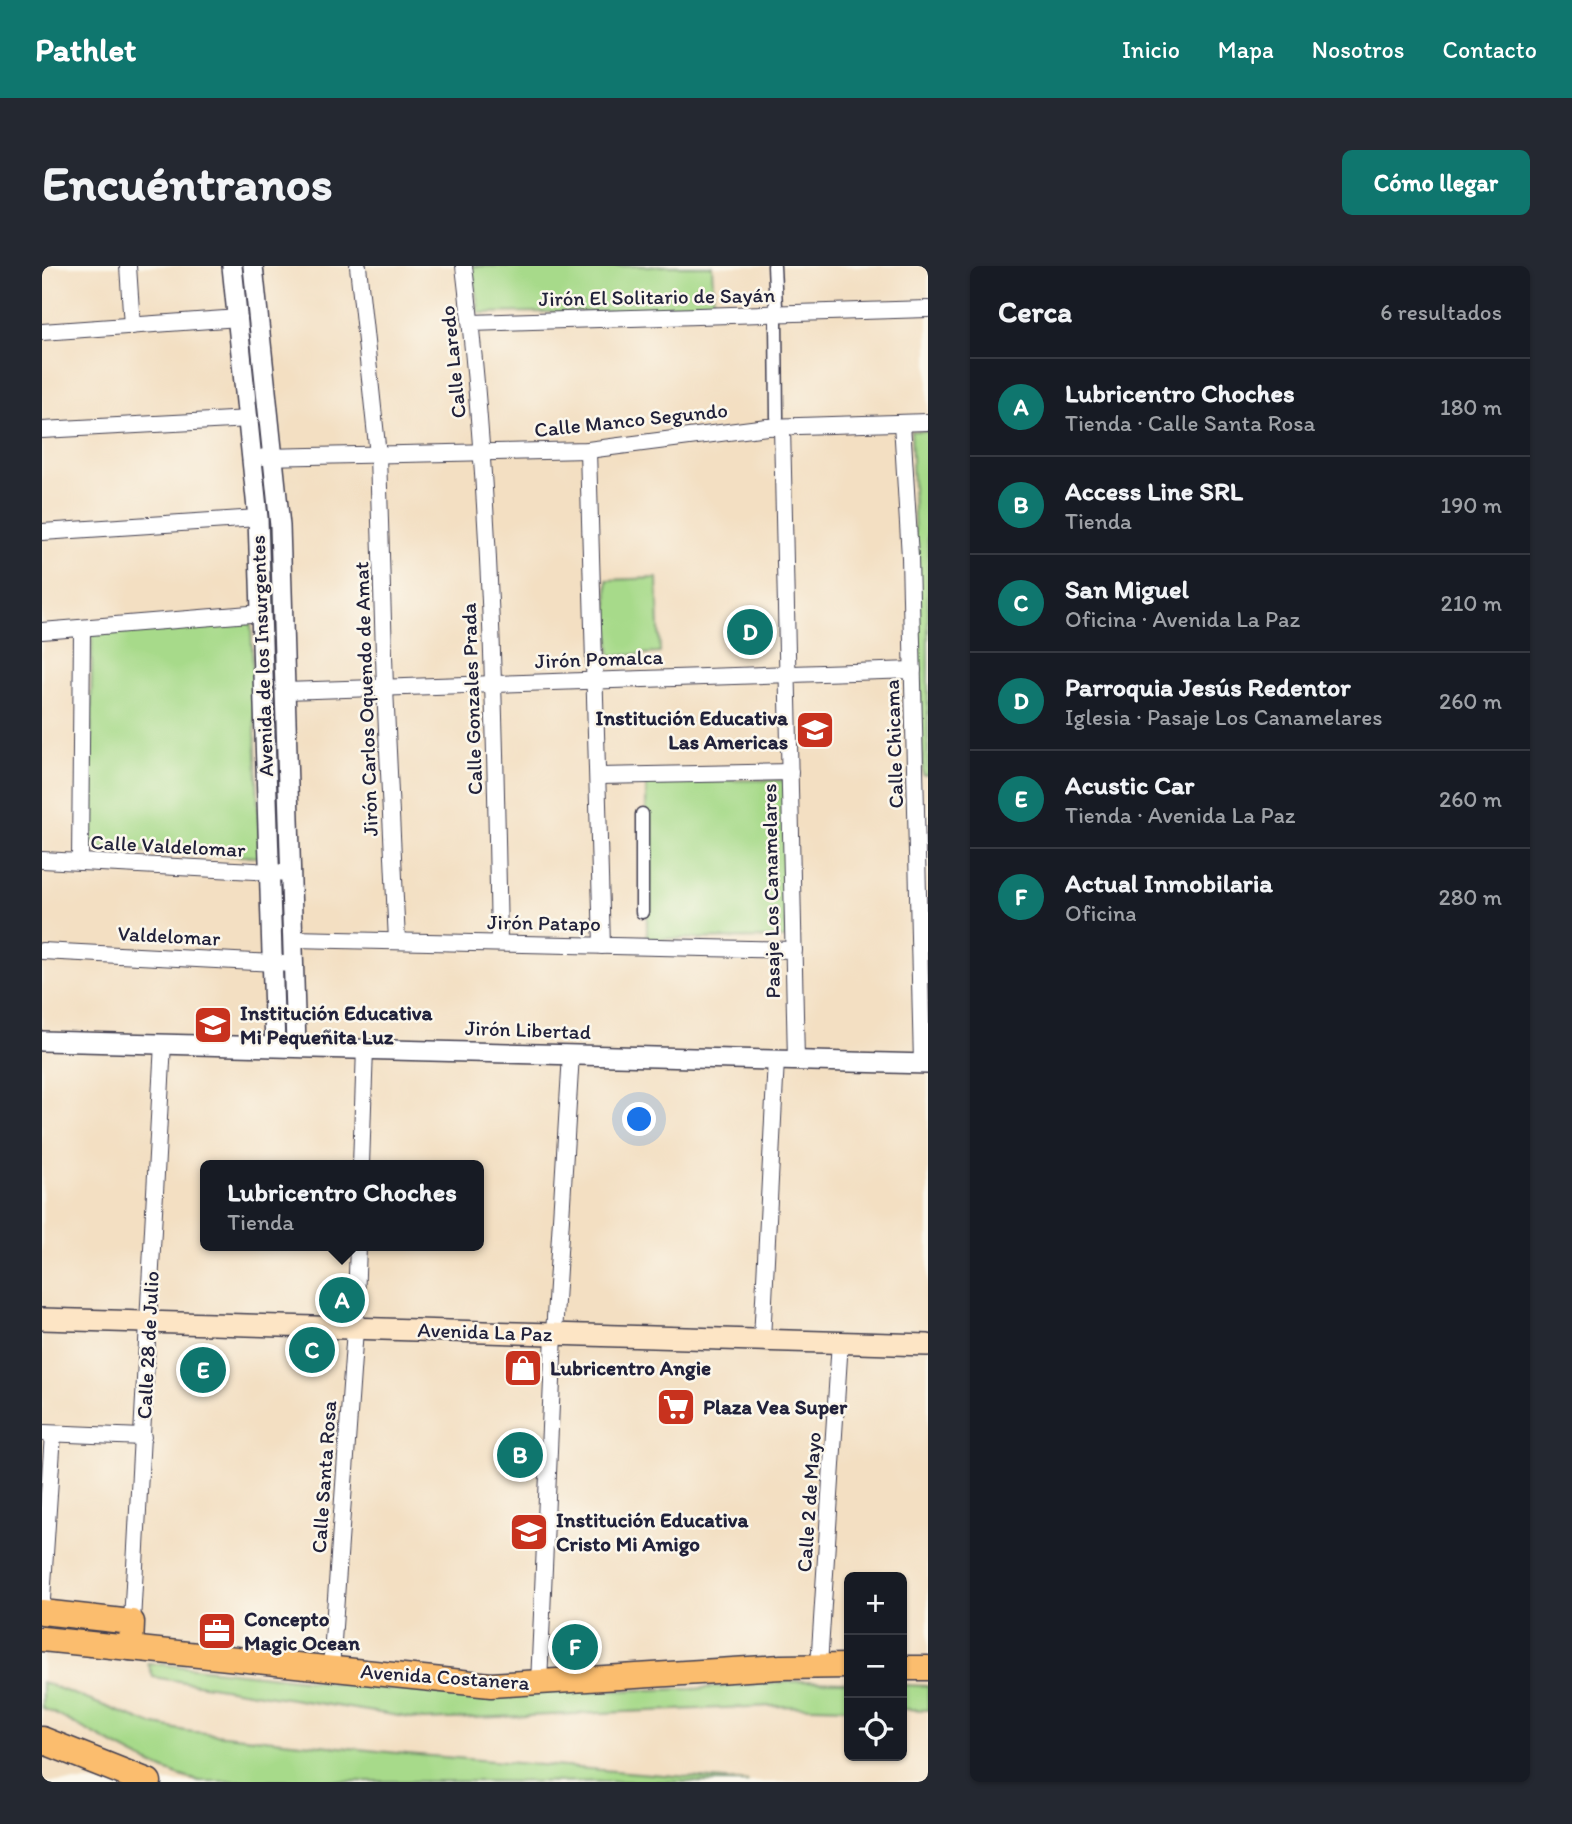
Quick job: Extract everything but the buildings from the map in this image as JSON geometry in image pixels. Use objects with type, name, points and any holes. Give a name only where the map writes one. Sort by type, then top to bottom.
[{"type":"highway","points":[[42,1740],[148,1782]]},
{"type":"main road","name":"Avenida La Paz","points":[[42,1319],[928,1345]]},
{"type":"main road","points":[[42,1612],[132,1622]]},
{"type":"main road","name":"Calle 28 de Julio","points":[[131,1648],[132,1622]]},
{"type":"main road","name":"Avenida Costanera","points":[[42,1639],[491,1685],[844,1666]]},
{"type":"main road","points":[[907,1668],[928,1668]]},
{"type":"street","points":[[128,266],[132,326]]},
{"type":"street","name":"Avenida de los Insurgentes","points":[[232,266],[254,457],[258,519],[275,1046]]},
{"type":"street","name":"Avenida de los Insurgentes","points":[[253,266],[275,457],[296,1046]]},
{"type":"street","name":"Jirón Carlos Oquendo de Amat","points":[[358,266],[378,455],[385,688],[397,941]]},
{"type":"street","name":"Calle Laredo","points":[[464,266],[483,453]]},
{"type":"street","points":[[774,266],[776,307]]},
{"type":"street","name":"Jirón El Solitario de Sayán","points":[[471,323],[928,309]]},
{"type":"street","points":[[42,332],[239,318]]},
{"type":"street","name":"Pasaje Los Canamelares","points":[[776,321],[796,1060]]},
{"type":"street","points":[[42,430],[250,419]]},
{"type":"street","name":"Calle Manco Segundo","points":[[254,457],[587,450],[779,422],[928,422]]},
{"type":"street","name":"Calle Chicama","points":[[902,422],[913,670],[922,786],[925,1064]]},
{"type":"street","points":[[587,450],[597,681],[602,946]]},
{"type":"street","name":"Calle Gonzales Prada","points":[[483,453],[495,684],[499,943]]},
{"type":"street","points":[[42,532],[258,519]]},
{"type":"street","points":[[42,632],[262,612]]},
{"type":"street","points":[[80,862],[82,630]]},
{"type":"street","name":"Jirón Pomalca","points":[[285,691],[913,670]]},
{"type":"street","points":[[599,776],[790,772]]},
{"type":"street","points":[[642,814],[642,912]]},
{"type":"street","name":"Calle Valdelomar","points":[[42,860],[291,873]]},
{"type":"street","name":"Jirón Patapo","points":[[293,939],[794,950]]},
{"type":"street","name":"Valdelomar","points":[[42,951],[293,964]]},
{"type":"street","name":"Jirón Libertad","points":[[42,1041],[925,1064]]},
{"type":"street","name":"Calle 28 de Julio","points":[[132,1622],[163,1043]]},
{"type":"street","points":[[361,1160],[365,1048]]},
{"type":"street","points":[[539,1684],[554,1334],[571,1054]]},
{"type":"street","points":[[762,1340],[776,1059]]},
{"type":"street","name":"Calle Santa Rosa","points":[[331,1669],[355,1329],[358,1251]]},
{"type":"street","name":"Calle 2 de Mayo","points":[[819,1666],[840,1341]]},
{"type":"street","points":[[42,1599],[47,1434],[143,1437]]},
{"type":"green space","points":[[234,266],[248,266],[275,518],[287,852],[277,853]]},
{"type":"green space","points":[[472,266],[712,266],[714,310],[479,313]]},
{"type":"green space","points":[[911,431],[928,431],[928,775],[923,775]]},
{"type":"green space","points":[[657,578],[660,653],[610,656],[607,580]]},
{"type":"green space","points":[[251,622],[260,857],[90,849],[92,634]]},
{"type":"green space","points":[[786,780],[786,938],[647,939],[646,781]]},
{"type":"green space","points":[[280,875],[286,877],[290,1031],[282,1030]]},
{"type":"green space","points":[[148,1663],[389,1689],[542,1692],[692,1689],[801,1681],[844,1682],[844,1708],[774,1706],[424,1720],[153,1677]]},
{"type":"green space","points":[[42,1682],[151,1724],[186,1731],[407,1754],[749,1782],[200,1781],[161,1769],[42,1708]]},
{"type":"green space","points":[[907,1685],[928,1686],[928,1710],[907,1709]]},
{"type":"place","name":"Parroquia Jesús Redentor","points":[[750,632]]},
{"type":"place","name":"Institución Educativa Las Americas","points":[[815,730]]},
{"type":"place","name":"Institución Educativa Mi Pequeñita Luz","points":[[213,1025]]},
{"type":"place","name":"Lubricentro Choches","points":[[342,1300]]},
{"type":"place","name":"San Miguel","points":[[312,1350]]},
{"type":"place","name":"Lubricentro Angie","points":[[523,1368]]},
{"type":"place","name":"Acustic Car","points":[[203,1370]]},
{"type":"place","name":"Plaza Vea Super","points":[[676,1407]]},
{"type":"place","name":"Access Line SRL","points":[[520,1455]]},
{"type":"place","name":"Institución Educativa Cristo Mi Amigo","points":[[529,1532]]},
{"type":"place","name":"Concepto Magic Ocean","points":[[217,1631]]},
{"type":"place","name":"Actual Inmobilaria","points":[[575,1647]]}]
